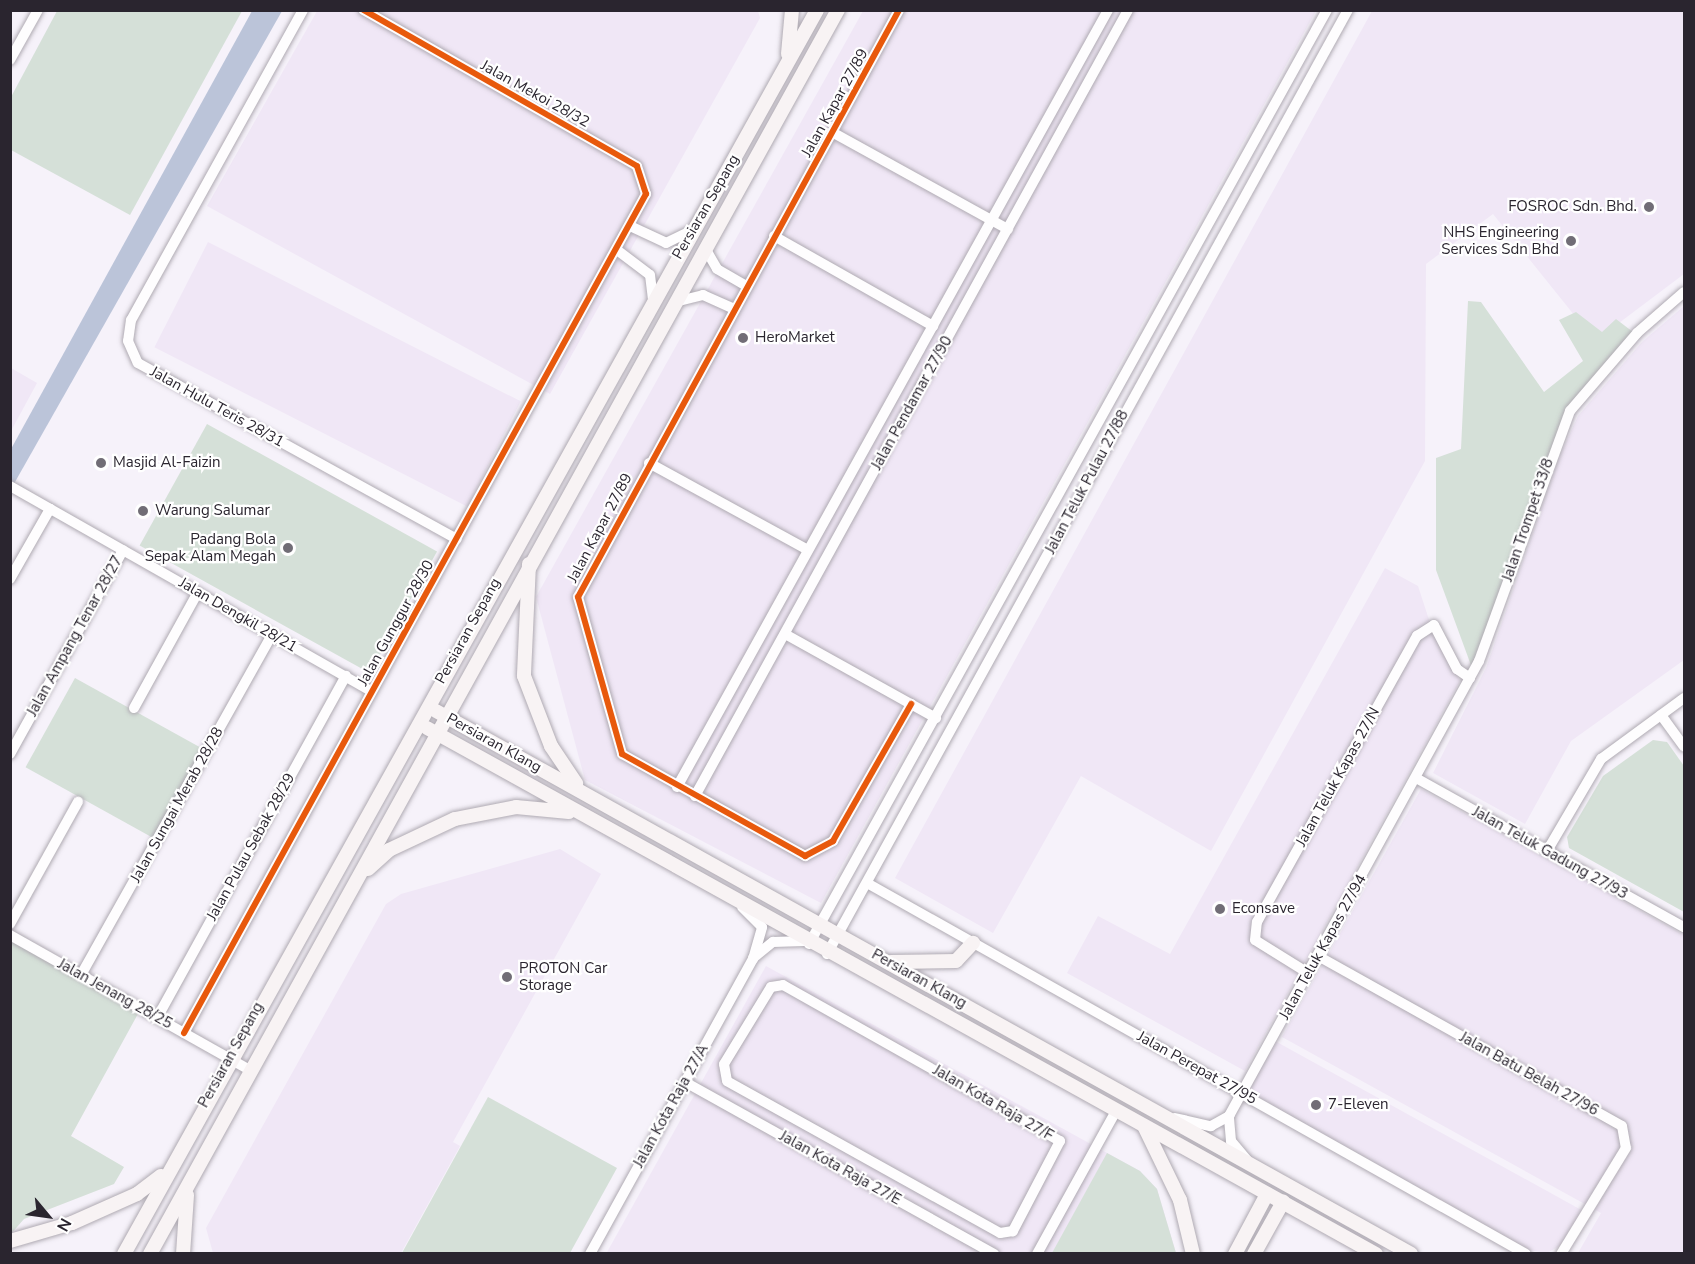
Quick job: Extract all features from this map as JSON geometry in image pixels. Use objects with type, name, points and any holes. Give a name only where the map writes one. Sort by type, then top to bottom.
[{"type":"main road","points":[[784,70],[792,10]]},
{"type":"main road","name":"Persiaran Sepang","points":[[124,1254],[229,1058],[817,10]]},
{"type":"main road","name":"Persiaran Sepang","points":[[150,1254],[530,559],[838,10]]},
{"type":"main road","points":[[566,456],[583,465]]},
{"type":"main road","points":[[530,559],[522,650],[529,693],[560,763],[597,800]]},
{"type":"main road","name":"Persiaran Klang","points":[[427,705],[1411,1254]]},
{"type":"main road","name":"Persiaran Klang","points":[[418,722],[597,821],[827,954],[1376,1254]]},
{"type":"main road","points":[[351,890],[378,856],[455,819],[542,806],[597,821]]},
{"type":"main road","points":[[889,962],[956,962],[973,943]]},
{"type":"main road","points":[[1143,1126],[1180,1200],[1193,1254]]},
{"type":"main road","points":[[10,1241],[72,1223],[137,1194],[170,1168]]},
{"type":"main road","points":[[183,1254],[190,1181]]},
{"type":"main road","points":[[1235,1254],[1268,1194]]},
{"type":"main road","points":[[1254,1254],[1283,1202]]},
{"type":"street","points":[[10,60],[38,10]]},
{"type":"street","name":"Jalan Hulu Teris 28/31","points":[[303,10],[131,320],[128,341],[138,363],[457,539]]},
{"type":"street","name":"Jalan Mekoi 28/32","points":[[363,10],[637,166],[646,194],[630,226]]},
{"type":"street","name":"Jalan Kapar 27/89","points":[[899,10],[649,463],[578,597],[622,754],[677,787],[805,856],[826,849],[911,704]]},
{"type":"street","name":"Jalan Pendamar 27/90","points":[[677,787],[1108,10]]},
{"type":"street","name":"Jalan Pendamar 27/90","points":[[695,796],[1128,10]]},
{"type":"street","name":"Jalan Teluk Pulau 27/88","points":[[806,942],[821,924],[1327,10]]},
{"type":"street","name":"Jalan Teluk Pulau 27/88","points":[[827,954],[1348,10]]},
{"type":"street","points":[[832,132],[1008,229]]},
{"type":"street","points":[[630,226],[666,243],[693,229]]},
{"type":"street","name":"Jalan Gunggur 28/30","points":[[184,1033],[630,226]]},
{"type":"street","points":[[774,236],[933,326]]},
{"type":"street","points":[[705,248],[717,269],[747,286]]},
{"type":"street","points":[[617,250],[650,275],[653,301]]},
{"type":"street","name":"Jalan Trompet 33/8","points":[[1416,778],[1470,678],[1570,411],[1637,333],[1684,292]]},
{"type":"street","points":[[675,302],[703,295],[734,309]]},
{"type":"street","points":[[649,463],[808,550]]},
{"type":"street","name":"Jalan Dengkil 28/21","points":[[10,486],[371,691]]},
{"type":"street","points":[[10,579],[50,508]]},
{"type":"street","name":"Jalan Ampang Tenar 28/27","points":[[10,754],[123,550]]},
{"type":"street","points":[[134,708],[198,592]]},
{"type":"street","name":"Jalan Teluk Kapas 27/N","points":[[1308,973],[1256,940],[1257,922],[1417,636],[1434,625],[1457,669],[1470,678]]},
{"type":"street","name":"Jalan Sungai Merab 28/28","points":[[81,975],[272,634]]},
{"type":"street","points":[[784,634],[936,718]]},
{"type":"street","name":"Jalan Pulau Sebak 28/29","points":[[157,1018],[346,676]]},
{"type":"street","points":[[1547,851],[1601,759],[1684,698]]},
{"type":"street","points":[[1661,715],[1684,747]]},
{"type":"street","name":"Jalan Teluk Gadung 27/93","points":[[1416,778],[1684,927]]},
{"type":"street","name":"Jalan Teluk Kapas 27/94","points":[[1229,1116],[1416,778]]},
{"type":"street","points":[[10,924],[78,802]]},
{"type":"street","name":"Jalan Perepat 27/95","points":[[867,883],[1526,1254]]},
{"type":"street","name":"Jalan Kota Raja 27/A","points":[[590,1254],[753,959],[762,927],[735,901]]},
{"type":"street","name":"Jalan Jenang 28/25","points":[[10,935],[251,1071]]},
{"type":"street","name":"Jalan Kota Raja 27/A","points":[[753,959],[773,942],[806,942]]},
{"type":"street","name":"Jalan Batu Belah 27/96","points":[[1318,956],[1622,1126],[1626,1148],[1570,1249]]},
{"type":"street","name":"Jalan Kota Raja 27/F","points":[[777,984],[1059,1141],[1007,1235],[805,1125],[724,1076],[724,1064],[777,984]]},
{"type":"street","name":"Jalan Kota Raja 27/E","points":[[685,1083],[994,1254]]},
{"type":"street","points":[[1149,1109],[1198,1125],[1211,1126],[1229,1116],[1231,1141],[1256,1168]]},
{"type":"street","points":[[1037,1254],[1116,1111]]},
{"type":"street","points":[[795,1143],[805,1125]]},
{"type":"street","points":[[915,1210],[926,1192]]},
{"type":"street","points":[[1561,1254],[1570,1249]]},
{"type":"shaded area","points":[[57,11],[242,11],[130,215],[11,150],[11,97]]},
{"type":"shaded area","points":[[317,11],[758,11],[760,18],[550,394],[207,206]]},
{"type":"shaded area","points":[[863,11],[1316,11],[821,903],[585,780],[536,597]]},
{"type":"shaded area","points":[[1372,11],[1684,11],[1684,274],[1595,341],[1493,214],[1426,264],[1425,461],[1211,851],[1081,776],[993,933],[895,878]]},
{"type":"shaded area","points":[[208,242],[521,401],[467,506],[154,347]]},
{"type":"shaded area","points":[[1468,301],[1481,302],[1544,392],[1583,361],[1559,320],[1576,312],[1602,332],[1616,319],[1633,332],[1566,410],[1472,668],[1436,570],[1436,458],[1461,449]]},
{"type":"shaded area","points":[[1684,306],[1684,660],[1571,741],[1525,824],[1433,773],[1486,668],[1560,455],[1578,416],[1642,342]]},
{"type":"shaded area","points":[[11,368],[37,383],[11,431]]},
{"type":"shaded area","name":"Padang Bola Sepak Alam Megah","points":[[207,424],[437,552],[370,673],[140,546]]},
{"type":"shaded area","points":[[1385,568],[1418,586],[1433,632],[1460,681],[1245,1071],[1067,973],[1098,916],[1170,954]]},
{"type":"shaded area","points":[[75,678],[203,749],[153,838],[26,767]]},
{"type":"shaded area","points":[[1653,740],[1667,742],[1684,766],[1684,912],[1569,848],[1567,837],[1603,776]]},
{"type":"shaded area","points":[[1421,789],[1684,935],[1684,1253],[1578,1253],[1601,1213],[1282,1037]]},
{"type":"shaded area","points":[[560,849],[601,874],[453,1142],[460,1146],[401,1253],[213,1253],[206,1228],[386,904],[401,894]]},
{"type":"shaded area","points":[[10,940],[139,1012],[71,1136],[124,1167],[114,1184],[24,1219],[10,1235]]},
{"type":"shaded area","points":[[766,966],[1140,1171],[1157,1189],[1176,1253],[606,1254]]},
{"type":"shaded area","points":[[1275,1041],[1585,1212],[1568,1241],[1547,1253],[1528,1250],[1247,1091]]},
{"type":"shaded area","points":[[488,1097],[617,1168],[570,1253],[402,1253]]},
{"type":"shaded area","points":[[1107,1153],[1140,1171],[1157,1189],[1176,1253],[1052,1253]]},
{"type":"water","points":[[252,11],[282,11],[11,489],[11,449]]},
{"type":"cycle path","points":[[184,1033],[646,194],[637,166],[363,10]]},
{"type":"cycle path","points":[[899,10],[578,597],[622,754],[805,856],[833,841],[911,704]]},
{"type":"place","name":"FOSROC Sdn. Bhd.","points":[[1649,207]]},
{"type":"place","name":"NHS Engineering Services Sdn Bhd","points":[[1571,241]]},
{"type":"place","name":"HeroMarket","points":[[743,338]]},
{"type":"place","name":"Masjid Al-Faizin","points":[[101,463]]},
{"type":"place","name":"Warung Salumar","points":[[143,511]]},
{"type":"place","name":"Padang Bola Sepak Alam Megah","points":[[288,548]]},
{"type":"place","name":"Econsave","points":[[1220,909]]},
{"type":"place","name":"PROTON Car Storage","points":[[507,977]]},
{"type":"place","name":"7-Eleven","points":[[1316,1105]]}]
